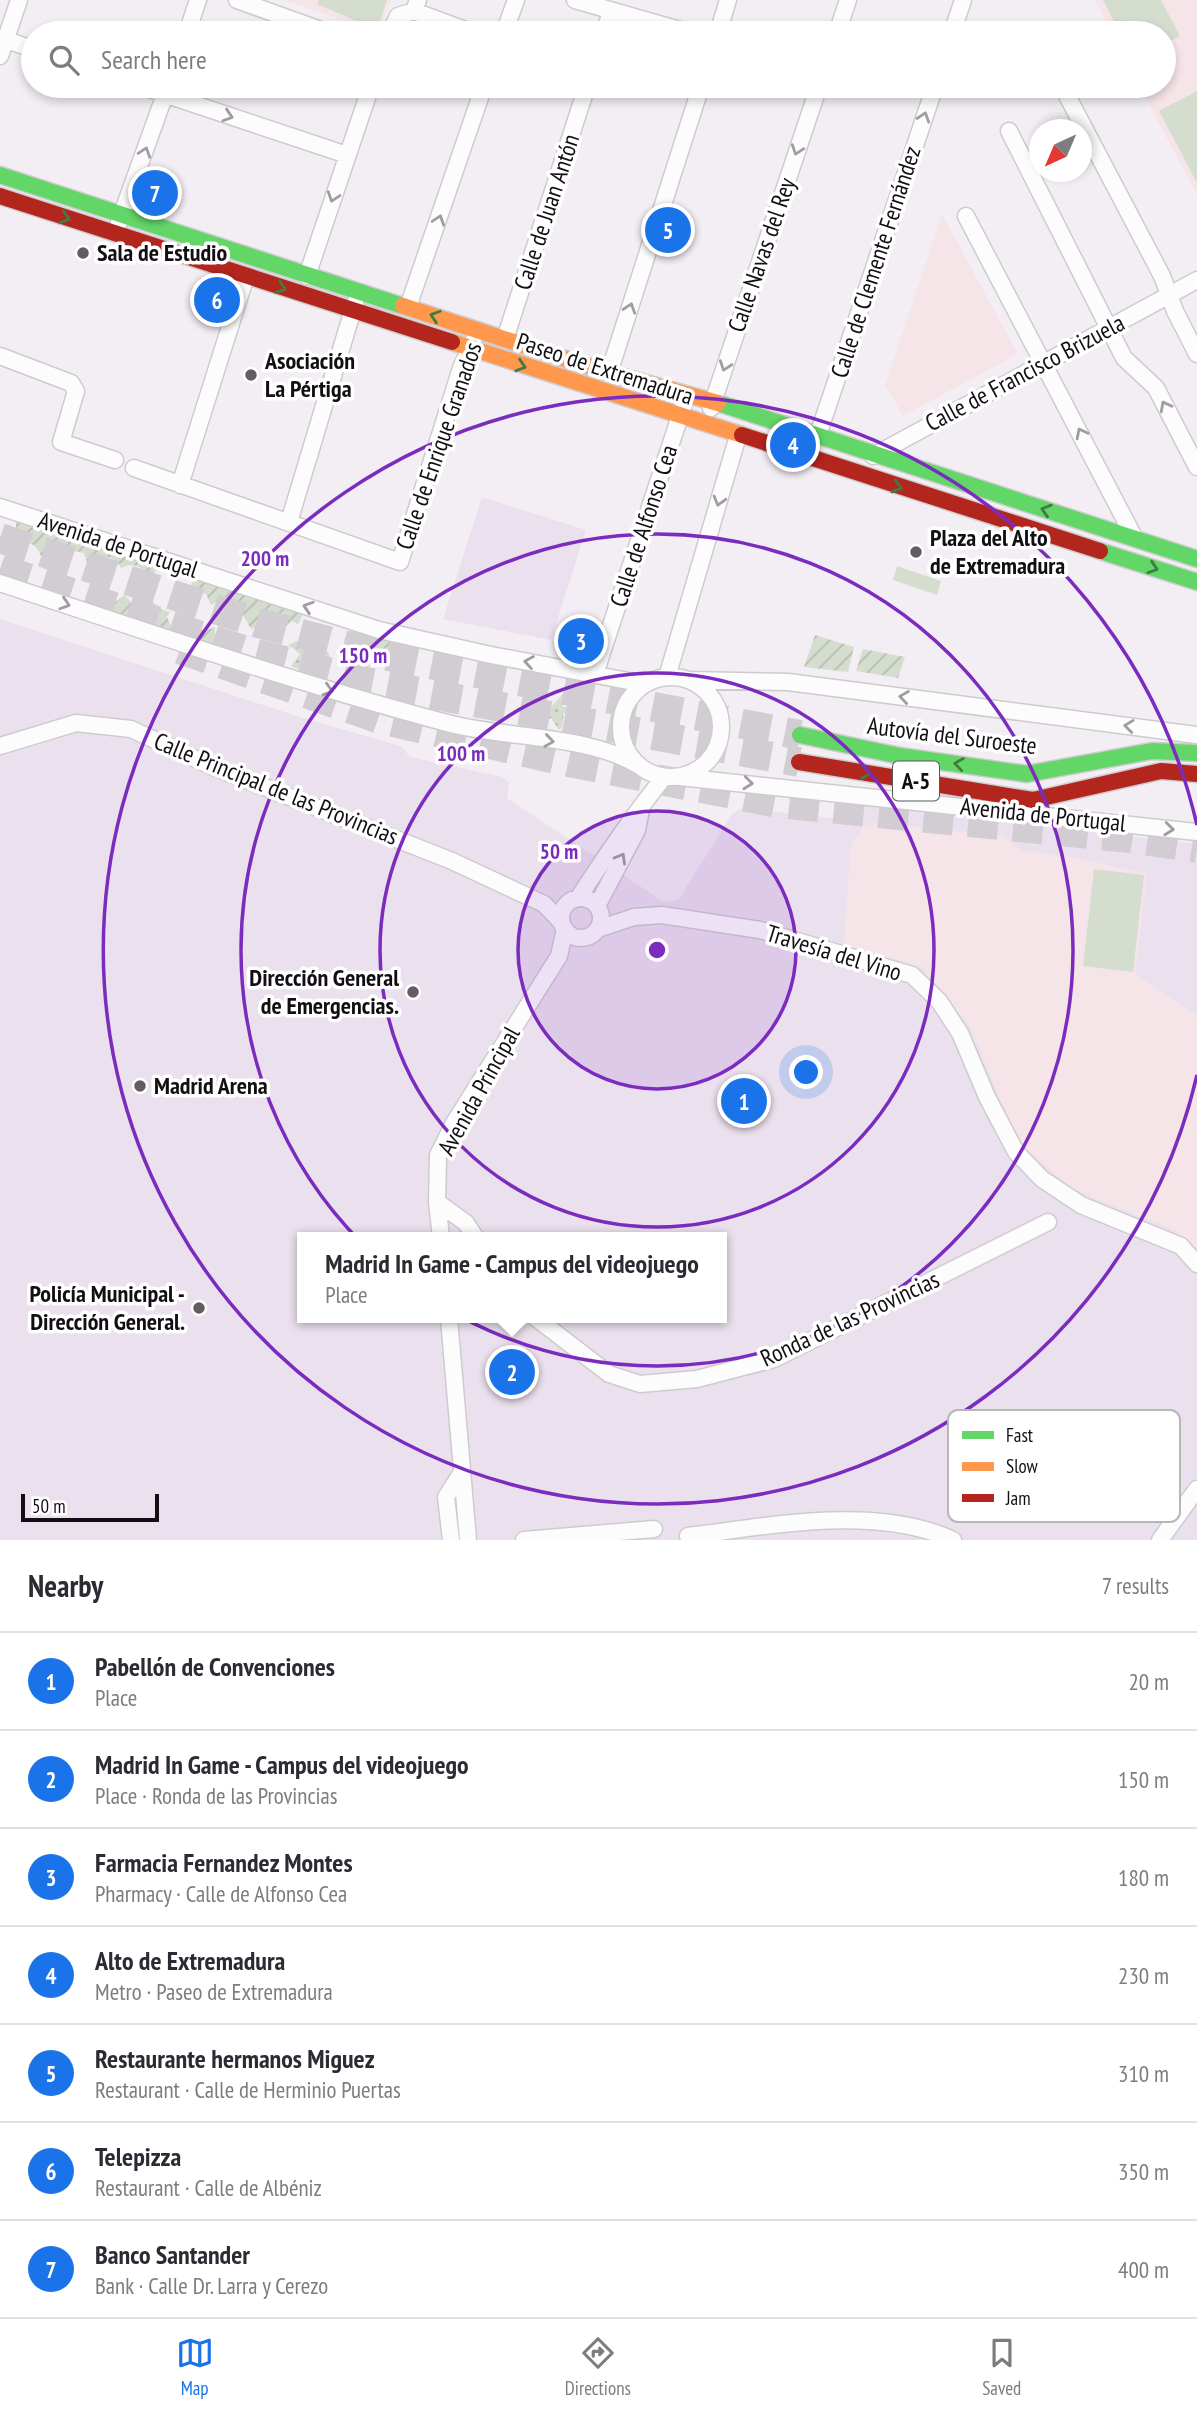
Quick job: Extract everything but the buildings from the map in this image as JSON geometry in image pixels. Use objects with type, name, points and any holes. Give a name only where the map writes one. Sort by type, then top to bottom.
[{"type":"main road","name":"Paseo de Extremadura","points":[[0,175],[609,373],[687,394],[1197,559]]},
{"type":"main road","name":"Paseo de Extremadura","points":[[0,196],[680,418],[1197,582]]},
{"type":"main road","points":[[1096,549],[1122,571],[1197,597]]},
{"type":"main road","name":"Autovía del Suroeste","points":[[800,735],[900,756],[1027,774],[1099,763],[1152,751],[1197,753]]},
{"type":"main road","name":"Autovía del Suroeste","points":[[799,762],[1033,800],[1161,771],[1197,774]]},
{"type":"street","points":[[0,57],[19,0]]},
{"type":"street","points":[[191,21],[198,0]]},
{"type":"street","points":[[237,0],[296,21]]},
{"type":"street","points":[[508,21],[516,0]]},
{"type":"street","points":[[575,0],[645,21]]},
{"type":"street","points":[[722,21],[728,0]]},
{"type":"street","points":[[841,21],[848,0]]},
{"type":"street","points":[[956,21],[963,0]]},
{"type":"street","points":[[396,21],[398,16],[416,6],[448,21]]},
{"type":"street","points":[[608,21],[611,12]]},
{"type":"street","points":[[6,40],[21,45]]},
{"type":"street","points":[[112,233],[122,216],[164,98]]},
{"type":"street","points":[[189,98],[347,155]]},
{"type":"street","points":[[307,276],[367,98]]},
{"type":"street","points":[[408,307],[480,98]]},
{"type":"street","name":"Calle de Juan Antón","points":[[505,339],[583,98]]},
{"type":"street","points":[[609,373],[697,98]]},
{"type":"street","name":"Calle Navas del Rey","points":[[704,425],[813,98]]},
{"type":"street","name":"Calle de Clemente Fernández","points":[[817,438],[931,98]]},
{"type":"street","points":[[1068,98],[1170,295],[1197,354]]},
{"type":"street","points":[[1009,131],[1124,358],[1156,388],[1197,467]]},
{"type":"street","points":[[966,216],[1134,537]]},
{"type":"street","points":[[180,485],[246,275]]},
{"type":"street","name":"Calle de Francisco Brizuela","points":[[874,456],[1197,280]]},
{"type":"street","points":[[134,468],[289,522],[358,292]]},
{"type":"street","name":"Calle de Enrique Granados","points":[[289,522],[400,562],[468,349],[480,330]]},
{"type":"street","points":[[0,356],[71,383],[76,391],[61,443],[115,460]]},
{"type":"street","name":"Calle de Alfonso Cea","points":[[595,674],[687,394]]},
{"type":"street","points":[[667,677],[738,436]]},
{"type":"street","points":[[867,478],[874,456]]},
{"type":"street","name":"Avenida de Portugal","points":[[0,507],[379,629],[491,655],[644,684],[667,677],[788,682],[1197,735]]},
{"type":"street","name":"Avenida de Portugal","points":[[0,583],[327,691],[451,724],[608,750],[643,769],[672,777],[1197,832]]},
{"type":"street","points":[[644,684],[628,701],[620,723],[628,753],[643,769],[644,804],[637,830],[599,908],[598,929],[582,938],[570,934],[563,926],[573,901],[625,825],[644,804],[672,777],[695,771],[708,761],[717,748],[722,732],[714,700],[689,680]]},
{"type":"street","name":"Calle Principal de las Provincias","points":[[0,746],[76,723],[131,729],[211,766],[453,861],[544,904],[563,926]]},
{"type":"street","points":[[573,901],[599,908]]},
{"type":"street","name":"Calle Principal de las Provincias","points":[[544,904],[573,901]]},
{"type":"street","name":"Travesía del Vino","points":[[599,908],[634,917]]},
{"type":"street","name":"Travesía del Vino","points":[[598,929],[634,917],[662,915],[760,930],[912,975],[939,1001],[960,1033],[987,1097],[1016,1152],[1042,1179],[1082,1205],[1181,1246],[1197,1264]]},
{"type":"street","name":"Avenida Principal","points":[[559,956],[563,926]]},
{"type":"street","name":"Avenida Principal","points":[[440,1232],[437,1202],[438,1155],[454,1124],[559,956],[582,938]]},
{"type":"street","points":[[437,1202],[466,1223],[472,1232]]},
{"type":"street","name":"Ronda de las Provincias","points":[[543,1323],[609,1374],[640,1384],[697,1379],[774,1359],[1048,1222]]},
{"type":"street","points":[[449,1323],[468,1540]]},
{"type":"street","points":[[451,1540],[446,1497],[462,1472]]},
{"type":"street","points":[[1180,1512],[1197,1489]]},
{"type":"street","points":[[688,1536],[762,1527],[864,1520],[926,1527],[953,1540]]},
{"type":"street","points":[[1160,1540],[1173,1522]]},
{"type":"street","points":[[523,1540],[654,1529]]},
{"type":"shaded area","points":[[284,0],[391,0],[383,21],[344,21]]},
{"type":"shaded area","points":[[319,0],[387,0],[380,21],[356,21],[317,4]]},
{"type":"shaded area","points":[[1095,0],[1197,0],[1197,195],[1145,98],[1176,98],[1176,21],[1106,21]]},
{"type":"shaded area","points":[[1103,0],[1161,0],[1172,21],[1114,21]]},
{"type":"shaded area","points":[[1197,91],[1197,183],[1159,111]]},
{"type":"shaded area","points":[[942,214],[1018,354],[903,416],[889,391],[884,388]]},
{"type":"shaded area","points":[[482,497],[586,530],[551,640],[443,619]]},
{"type":"shaded area","points":[[16,521],[159,567],[150,578],[137,566],[121,568],[115,560],[106,557],[87,562],[84,553],[75,551],[65,558],[60,574],[40,567],[43,561],[33,545],[16,542]]},
{"type":"shaded area","points":[[897,566],[941,581],[937,595],[893,580]]},
{"type":"shaded area","points":[[193,578],[303,614],[298,624],[292,621],[281,631],[273,624],[251,629],[243,615],[231,615],[233,605],[230,601],[223,599],[211,605],[206,594],[191,588]]},
{"type":"shaded area","points":[[125,595],[133,605],[146,608],[151,600],[160,609],[170,612],[167,617],[172,628],[179,628],[193,618],[196,626],[205,631],[215,627],[215,634],[221,641],[241,642],[241,656],[84,605],[90,596],[111,605]]},
{"type":"shaded area","points":[[0,619],[300,717],[401,746],[410,757],[503,777],[509,783],[507,798],[664,902],[679,899],[732,814],[742,808],[847,820],[849,804],[1197,844],[1197,1540],[0,1540]]},
{"type":"shaded area","points":[[351,630],[413,647],[407,653],[406,663],[399,661],[391,665],[391,660],[386,657],[373,662],[360,658],[357,646],[344,640]]},
{"type":"shaded area","points":[[815,635],[854,647],[848,672],[804,667]]},
{"type":"shaded area","points":[[315,637],[319,642],[317,647],[328,652],[330,657],[322,665],[322,671],[312,676],[307,665],[297,669],[291,666],[300,654],[288,645],[297,641],[306,646]]},
{"type":"shaded area","points":[[863,649],[905,657],[898,678],[856,671]]},
{"type":"shaded area","points":[[567,689],[570,695],[562,706],[579,712],[582,717],[575,720],[564,713],[559,730],[551,718],[540,721],[544,711],[536,708],[533,702],[541,699],[550,708]]},
{"type":"shaded area","points":[[876,823],[1003,836],[1021,851],[1077,858],[1147,874],[1135,975],[1197,1016],[1197,1251],[1175,1230],[1073,1189],[1019,1143],[971,1028],[923,967],[844,945],[851,844],[864,826]]},
{"type":"shaded area","points":[[1094,869],[1144,875],[1133,972],[1083,966]]},
{"type":"tunnel","points":[[0,538],[258,623],[378,654],[800,735]]},
{"type":"tunnel","points":[[0,569],[249,652],[371,683],[799,762]]},
{"type":"tunnel","points":[[180,649],[380,719],[569,762],[778,803],[1130,838],[1197,848]]},
{"type":"traffic: fast","points":[[0,175],[403,306]]},
{"type":"traffic: fast","points":[[718,403],[1197,559]]},
{"type":"traffic: fast","points":[[1100,551],[1197,582]]},
{"type":"traffic: fast","points":[[800,735],[900,756],[1027,774],[1152,751],[1197,753]]},
{"type":"traffic: slow","points":[[403,306],[609,373],[718,403]]},
{"type":"traffic: slow","points":[[452,342],[742,435]]},
{"type":"traffic: jam","points":[[0,196],[452,342]]},
{"type":"traffic: jam","points":[[742,435],[1100,551]]},
{"type":"traffic: jam","points":[[799,762],[1033,800],[1161,771],[1197,774]]},
{"type":"place","name":"Banco Santander","points":[[155,193]]},
{"type":"place","name":"Restaurante hermanos Miguez","points":[[668,230]]},
{"type":"place","name":"Sala de Estudio","points":[[83,253]]},
{"type":"place","name":"Telepizza","points":[[217,300]]},
{"type":"place","name":"Asociación La Pértiga","points":[[251,375]]},
{"type":"place","name":"Alto de Extremadura","points":[[793,445]]},
{"type":"place","name":"Plaza del Alto de Extremadura","points":[[916,552]]},
{"type":"place","name":"Farmacia Fernandez Montes","points":[[581,641]]},
{"type":"place","name":"Dirección General de Emergencias.","points":[[413,992]]},
{"type":"place","name":"Madrid Arena","points":[[140,1086]]},
{"type":"place","name":"Pabellón de Convenciones","points":[[744,1101]]},
{"type":"place","name":"Policía Municipal - Dirección General.","points":[[199,1308]]},
{"type":"place","name":"Madrid In Game - Campus del videojuego","points":[[512,1372]]}]
